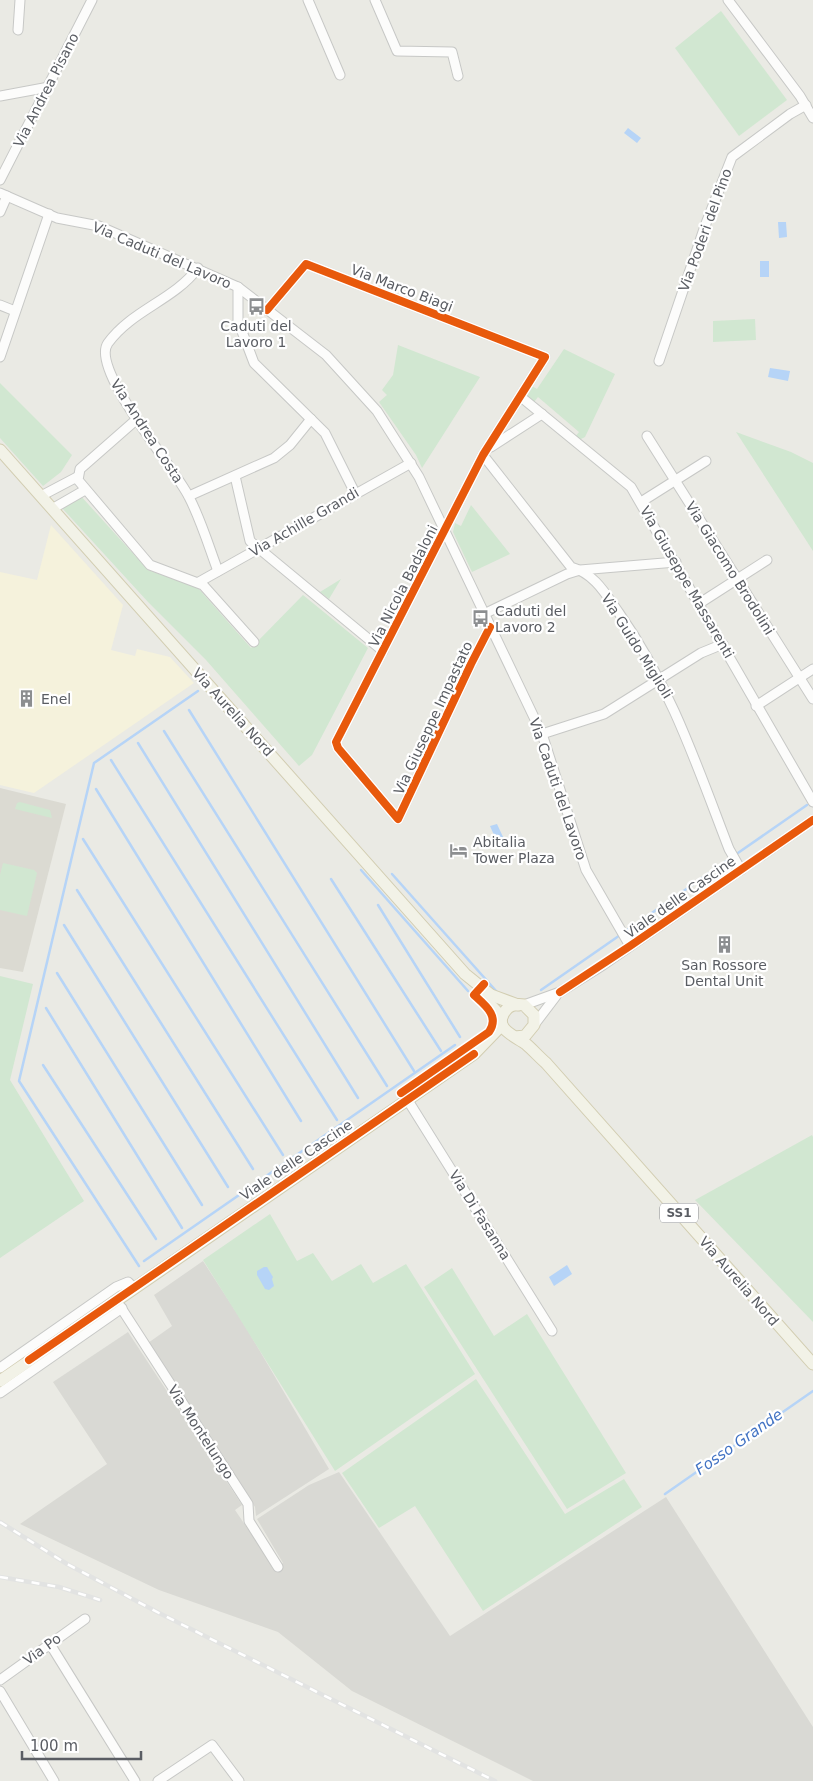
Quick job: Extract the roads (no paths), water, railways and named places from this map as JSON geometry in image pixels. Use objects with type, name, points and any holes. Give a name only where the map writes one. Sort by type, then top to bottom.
[{"type":"main road","name":"Via Aurelia Nord","points":[[0,450],[465,974],[502,1021]]},
{"type":"main road","name":"Via Aurelia Nord","points":[[465,974],[491,995],[521,1005]]},
{"type":"main road","points":[[502,1021],[508,1008],[521,1005]]},
{"type":"main road","name":"SS1","points":[[521,1005],[534,1015],[533,1027]]},
{"type":"main road","name":"SS1","points":[[502,1021],[506,1032],[514,1037]]},
{"type":"main road","name":"Viale delle Cascine","points":[[474,1054],[502,1021]]},
{"type":"main road","name":"Via Aurelia Nord","points":[[533,1027],[534,1039],[546,1063]]},
{"type":"main road","points":[[514,1037],[525,1036],[533,1027]]},
{"type":"main road","name":"Via Aurelia Nord","points":[[514,1037],[546,1063],[813,1364]]},
{"type":"main road","name":"Viale delle Cascine","points":[[0,1381],[119,1304],[134,1288],[474,1054],[514,1037]]},
{"type":"street","points":[[18,30],[20,0]]},
{"type":"street","name":"Via Andrea Pisano","points":[[0,180],[92,0]]},
{"type":"street","points":[[308,0],[340,75]]},
{"type":"street","points":[[375,0],[397,51],[452,52],[458,76]]},
{"type":"street","points":[[728,0],[806,105],[813,118]]},
{"type":"street","points":[[0,96],[49,87]]},
{"type":"street","name":"Via Poderi del Pino","points":[[659,360],[705,226],[732,157],[790,114],[806,105]]},
{"type":"street","points":[[0,212],[4,195]]},
{"type":"street","name":"Via Caduti del Lavoro","points":[[4,195],[49,214],[98,226],[198,268],[238,288],[326,355],[377,411],[411,463],[446,531],[542,734],[586,870],[628,943]]},
{"type":"street","points":[[0,357],[49,214]]},
{"type":"street","name":"Via Marco Biagi","points":[[268,310],[306,264],[545,357]]},
{"type":"street","name":"Via Andrea Costa","points":[[198,268],[176,292],[134,318],[107,344],[106,355],[115,387],[189,496],[218,571]]},
{"type":"street","points":[[238,288],[238,321],[254,363],[312,419],[328,438],[355,492]]},
{"type":"street","points":[[0,305],[15,311]]},
{"type":"street","name":"Via Nicola Badaloni","points":[[398,820],[336,744],[485,452],[545,357]]},
{"type":"street","name":"Via Giuseppe Massarenti","points":[[521,397],[632,487],[700,603],[756,706],[813,802]]},
{"type":"street","points":[[485,452],[542,414]]},
{"type":"street","points":[[42,496],[77,477],[80,469],[137,419]]},
{"type":"street","points":[[189,496],[278,456],[312,419]]},
{"type":"street","name":"Via Giacomo Brodolini","points":[[647,436],[813,700]]},
{"type":"street","name":"Via Guido Miglioli","points":[[485,452],[571,567],[596,580],[627,624],[660,678],[678,716],[731,852],[741,870]]},
{"type":"street","points":[[641,502],[706,461]]},
{"type":"street","name":"Via Achille Grandi","points":[[199,582],[355,492],[411,463]]},
{"type":"street","points":[[236,476],[248,537],[258,548],[383,651]]},
{"type":"street","points":[[77,477],[85,490],[150,565],[199,582],[208,589],[254,642]]},
{"type":"street","points":[[52,509],[85,490]]},
{"type":"street","points":[[700,603],[767,560]]},
{"type":"street","points":[[484,614],[580,570],[676,562]]},
{"type":"street","name":"Via Giuseppe Impastato","points":[[398,820],[490,627]]},
{"type":"street","points":[[542,734],[604,714],[701,653],[723,644]]},
{"type":"street","points":[[756,706],[813,669]]},
{"type":"street","name":"Viale delle Cascine","points":[[533,1027],[560,992],[628,943],[741,870],[813,820]]},
{"type":"street","name":"Viale delle Cascine","points":[[521,1005],[560,992]]},
{"type":"street","name":"Via Di Fasanna","points":[[407,1099],[552,1331]]},
{"type":"street","points":[[0,1368],[116,1287],[128,1282],[134,1288]]},
{"type":"street","name":"Viale delle Cascine","points":[[0,1393],[119,1304]]},
{"type":"street","name":"Via Montelungo","points":[[119,1304],[248,1504],[249,1521],[278,1567]]},
{"type":"street","name":"Via Po","points":[[0,1680],[85,1619]]},
{"type":"street","points":[[50,1644],[135,1781]]},
{"type":"street","points":[[0,1691],[54,1781]]},
{"type":"street","points":[[158,1781],[212,1745],[240,1781]]},
{"type":"water","points":[[628,128],[641,138],[637,143],[624,133]]},
{"type":"water","points":[[778,222],[786,222],[787,237],[779,238]]},
{"type":"water","points":[[760,261],[769,261],[769,277],[760,277]]},
{"type":"water","points":[[770,368],[790,371],[788,381],[768,377]]},
{"type":"water","points":[[497,824],[504,839],[497,842],[490,826]]},
{"type":"water","points":[[567,1265],[572,1274],[554,1286],[549,1277]]},
{"type":"water","points":[[267,1267],[273,1277],[274,1286],[269,1290],[265,1289],[257,1275],[257,1271]]},
{"type":"waterway","points":[[139,1266],[19,1081],[94,763],[198,691]]},
{"type":"waterway","points":[[189,710],[414,1071]]},
{"type":"waterway","points":[[164,731],[387,1086]]},
{"type":"waterway","points":[[138,743],[358,1098]]},
{"type":"waterway","points":[[111,760],[337,1120]]},
{"type":"waterway","points":[[96,789],[301,1121]]},
{"type":"waterway","points":[[735,855],[807,805]]},
{"type":"waterway","points":[[83,839],[283,1155]]},
{"type":"waterway","points":[[541,990],[731,858]]},
{"type":"waterway","points":[[361,870],[468,991]]},
{"type":"waterway","points":[[392,874],[497,992]]},
{"type":"waterway","points":[[331,879],[441,1051]]},
{"type":"waterway","points":[[77,890],[253,1169]]},
{"type":"waterway","points":[[378,905],[460,1037]]},
{"type":"waterway","points":[[64,925],[228,1187]]},
{"type":"waterway","points":[[57,973],[202,1205]]},
{"type":"waterway","points":[[46,1008],[182,1228]]},
{"type":"waterway","points":[[144,1261],[455,1045]]},
{"type":"waterway","points":[[43,1065],[156,1239]]},
{"type":"waterway","name":"Fosso Grande","points":[[665,1494],[813,1391]]},
{"type":"railway","points":[[0,1522],[67,1564],[159,1613],[495,1781]]},
{"type":"railway","points":[[0,1577],[59,1587],[100,1600]]},
{"type":"place","name":"Caduti del Lavoro 1","points":[[256,306]]},
{"type":"place","name":"Caduti del Lavoro 2","points":[[481,619]]},
{"type":"place","name":"Enel","points":[[27,699]]},
{"type":"place","name":"Abitalia Tower Plaza","points":[[459,850]]},
{"type":"place","name":"San Rossore Dental Unit","points":[[724,945]]}]
